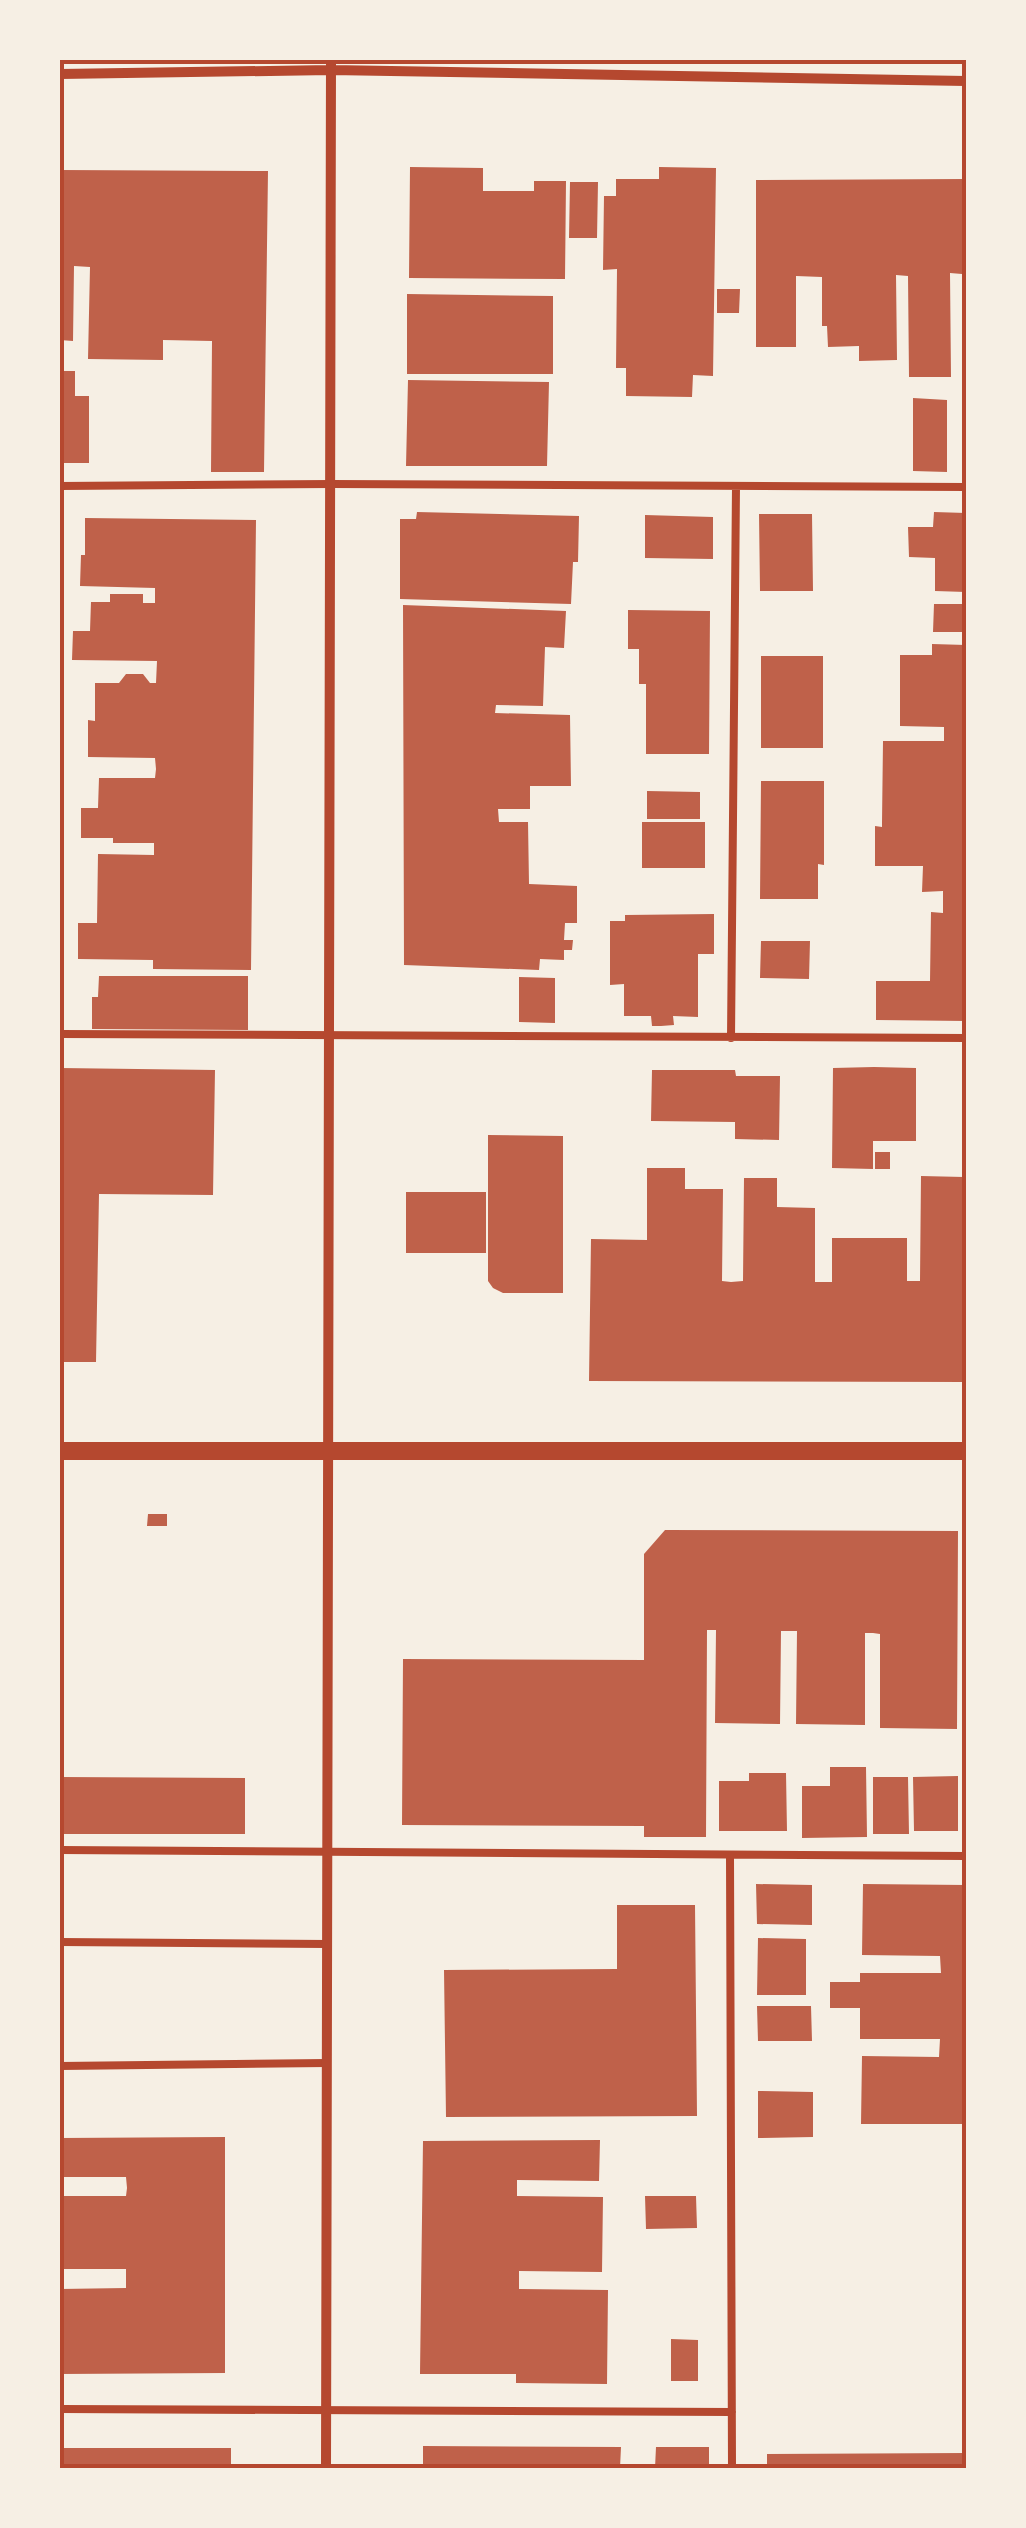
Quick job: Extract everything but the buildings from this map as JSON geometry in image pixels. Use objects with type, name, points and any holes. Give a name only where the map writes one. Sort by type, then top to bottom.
[{"type":"street","points":[[326,2468],[331,65]]},
{"type":"street","points":[[60,74],[331,65],[966,81]]},
{"type":"street","points":[[60,1451],[966,1452]]},
{"type":"lane","points":[[60,486],[966,487]]},
{"type":"lane","points":[[731,1038],[736,487]]},
{"type":"lane","points":[[60,1034],[966,1038]]},
{"type":"lane","points":[[60,1850],[966,1856]]},
{"type":"lane","points":[[730,1856],[732,2468]]},
{"type":"lane","points":[[60,1942],[327,1944]]},
{"type":"lane","points":[[60,2066],[327,2064]]},
{"type":"lane","points":[[60,2409],[732,2412]]}]
